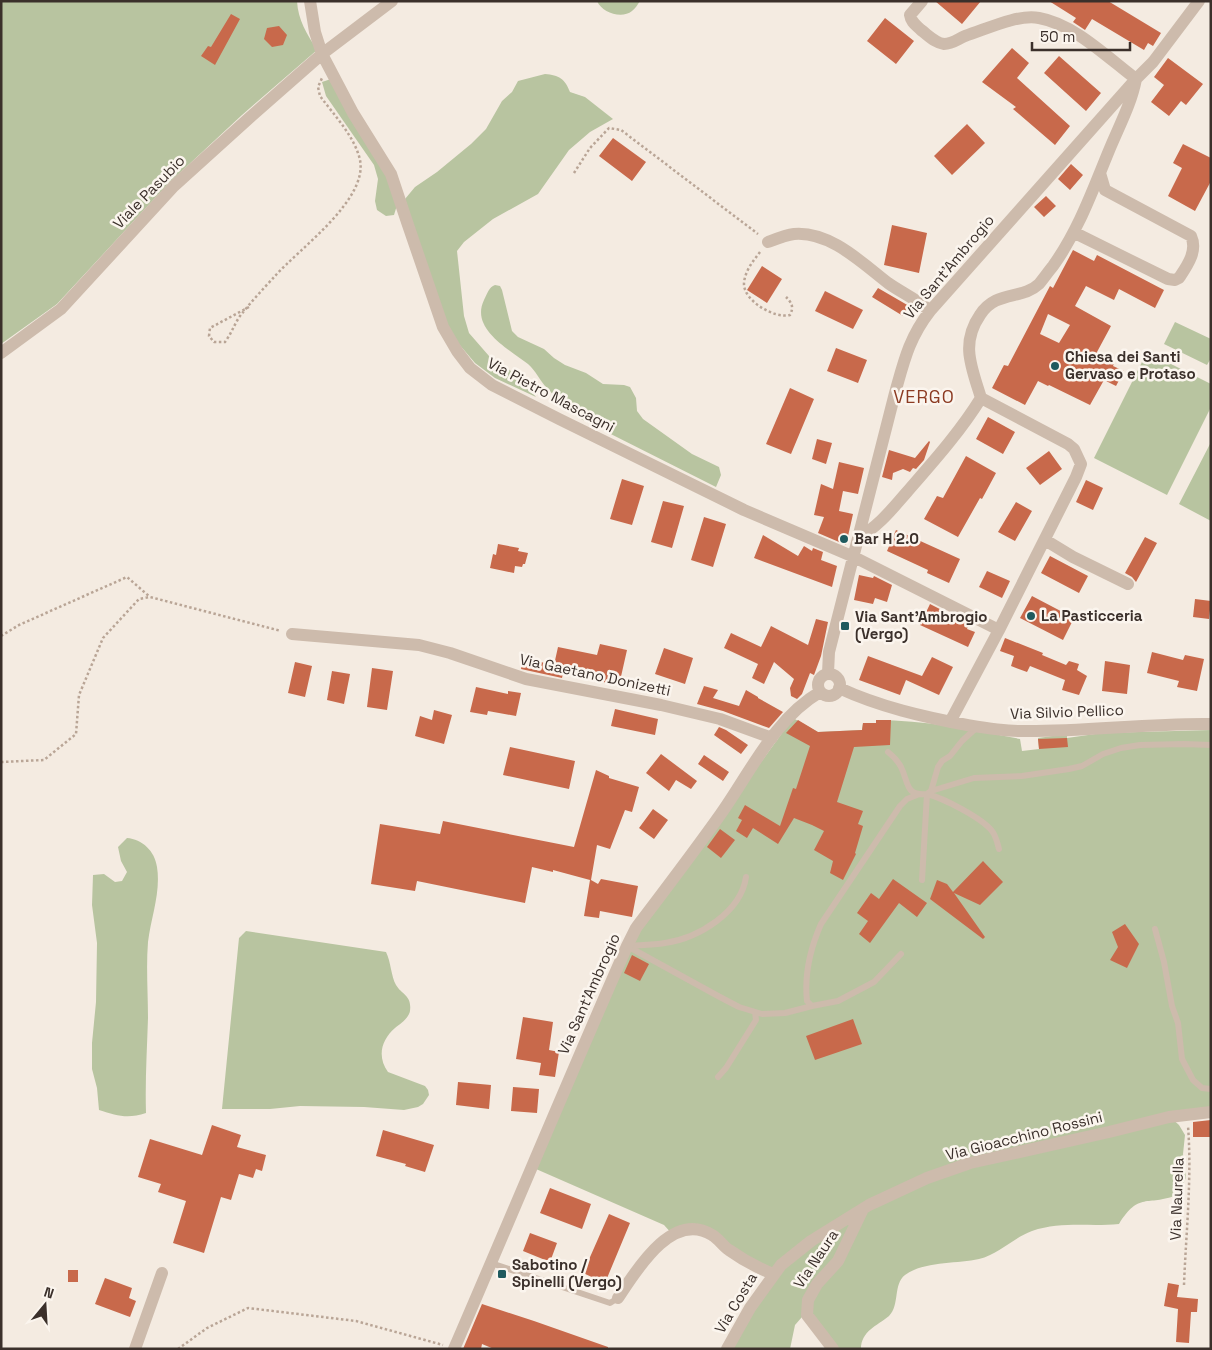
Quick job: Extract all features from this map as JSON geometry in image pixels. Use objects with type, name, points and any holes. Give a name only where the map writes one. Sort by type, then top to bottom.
[{"type":"street","name":"Via Pietro Mascagni","points":[[310,1],[315,32],[322,54],[353,113],[391,174],[443,327],[457,351],[470,368],[492,385],[744,510],[854,558],[999,630]]},
{"type":"street","name":"Viale Pasubio","points":[[1,353],[61,309],[174,186],[247,120],[322,54],[392,1]]},
{"type":"street","points":[[922,1],[910,15],[911,20],[933,39],[942,44],[951,43],[963,37],[1023,17],[1040,18],[1079,35],[1136,79],[1129,106],[1075,233],[1059,257],[1031,290],[997,299],[980,314],[969,340],[969,358],[981,398],[1068,444],[1074,449],[1081,464],[1045,540],[950,722]]},
{"type":"street","name":"Via Sant'Ambrogio","points":[[828,673],[829,652],[906,352],[915,331],[930,311],[1136,79],[1154,62],[1199,1]]},
{"type":"street","points":[[1075,233],[1168,279],[1175,280],[1179,278],[1193,252],[1194,243],[1191,236],[1106,190],[1100,173]]},
{"type":"street","points":[[768,242],[795,234],[820,237],[847,251],[897,289],[919,301],[930,311]]},
{"type":"street","points":[[859,537],[882,520],[926,470],[957,432],[981,398]]},
{"type":"street","points":[[1045,540],[1073,557],[1128,584]]},
{"type":"street","name":"Via Gaetano Donizetti","points":[[292,634],[418,644],[445,651],[526,679],[661,705],[720,719],[772,738]]},
{"type":"street","points":[[828,673],[838,678],[840,688],[837,693],[830,696],[820,692],[817,682],[821,676],[828,673]]},
{"type":"street","name":"Via Silvio Pellico","points":[[840,688],[915,714],[998,730],[1019,731],[1211,724]]},
{"type":"street","name":"Via Sant'Ambrogio","points":[[454,1348],[555,1111],[636,928],[721,814],[772,738],[795,711],[820,692]]},
{"type":"street","name":"Via Gioacchino Rossini","points":[[773,1274],[811,1240],[869,1205],[927,1178],[970,1163],[1169,1117],[1211,1112]]},
{"type":"street","name":"Via Naura","points":[[833,1349],[807,1315],[808,1300],[817,1284],[838,1261],[863,1209]]},
{"type":"street","points":[[618,1298],[644,1261],[664,1241],[685,1229],[700,1229],[706,1232],[742,1259],[773,1274]]},
{"type":"street","points":[[135,1349],[162,1274]]},
{"type":"street","name":"Via Costa","points":[[727,1349],[750,1308],[773,1274]]},
{"type":"lane","points":[[922,880],[929,793],[938,767],[974,730]]},
{"type":"lane","points":[[812,1006],[807,1001],[808,967],[812,944],[821,924],[900,806],[912,796],[929,793],[974,778],[1022,776],[1082,766],[1103,754],[1120,748],[1140,745],[1211,745]]},
{"type":"lane","points":[[888,752],[901,767],[912,792],[917,795]]},
{"type":"lane","points":[[929,793],[983,821],[997,839],[999,849]]},
{"type":"lane","points":[[627,946],[667,943],[682,939],[708,926],[730,910],[745,887],[746,876]]},
{"type":"lane","points":[[1156,929],[1172,1006],[1178,1023],[1182,1059],[1193,1080],[1202,1088],[1211,1089]]},
{"type":"lane","points":[[627,946],[718,996],[762,1014],[785,1013],[838,1000],[874,982],[901,954]]},
{"type":"lane","points":[[718,1077],[726,1068],[756,1020],[755,1012]]},
{"type":"lane","points":[[491,1263],[610,1303],[618,1298]]},
{"type":"path","points":[[249,307],[210,328],[209,336],[214,342],[225,342],[232,333],[240,316],[249,307],[276,274],[348,201],[360,179],[361,161],[355,144],[320,96],[318,87],[320,79],[330,70]]},
{"type":"path","points":[[574,173],[590,148],[609,128],[621,130],[768,242],[747,272],[744,285],[751,301],[774,314],[784,317],[790,316],[793,310],[792,303],[786,297]]},
{"type":"path","points":[[1,636],[19,625],[127,577],[150,597]]},
{"type":"path","points":[[1,762],[44,760],[76,734],[78,695],[103,638],[138,599],[150,597],[292,634]]},
{"type":"path","name":"Via Naurella","points":[[1184,1285],[1190,1159],[1187,1114]]},
{"type":"path","points":[[178,1349],[207,1328],[248,1308],[356,1321],[454,1348]]},
{"type":"green space","points":[[1,1],[297,1],[301,21],[317,50],[242,115],[170,182],[57,304],[1,344]]},
{"type":"green space","points":[[597,1],[640,1],[632,11],[618,15],[603,9]]},
{"type":"green space","points":[[545,74],[561,78],[570,92],[585,97],[613,119],[590,132],[569,150],[538,194],[493,219],[464,242],[457,251],[464,316],[469,333],[489,356],[517,376],[536,397],[495,378],[475,363],[458,343],[443,316],[405,199],[415,187],[437,172],[486,129],[502,101],[512,92],[518,81]]},
{"type":"green space","points":[[331,79],[388,173],[398,202],[394,215],[386,216],[377,210],[375,201],[378,179],[374,165],[326,96],[322,82]]},
{"type":"green space","points":[[495,285],[500,286],[502,290],[512,331],[518,337],[544,349],[565,365],[586,373],[603,384],[630,387],[636,398],[637,411],[643,419],[692,454],[719,467],[721,475],[716,487],[577,417],[576,414],[550,392],[528,364],[502,345],[487,329],[482,320],[481,310],[488,291]]},
{"type":"green space","points":[[1175,322],[1211,339],[1211,358],[1207,365],[1164,344]]},
{"type":"green space","points":[[1147,352],[1211,384],[1211,407],[1167,495],[1094,458]]},
{"type":"green space","points":[[1211,444],[1211,521],[1179,504]]},
{"type":"green space","points":[[793,718],[818,732],[862,730],[863,723],[876,723],[876,720],[949,726],[1020,739],[1022,751],[1039,749],[1038,738],[1067,734],[1067,738],[1102,733],[1211,730],[1211,1112],[1170,1117],[1179,1125],[1185,1135],[1183,1154],[1186,1178],[1177,1195],[1138,1203],[1126,1214],[1119,1224],[1065,1225],[1043,1228],[1025,1234],[986,1257],[970,1261],[931,1265],[913,1270],[901,1279],[894,1306],[889,1316],[867,1333],[861,1349],[833,1349],[802,1317],[795,1325],[790,1349],[727,1349],[773,1275],[712,1235],[673,1235],[664,1225],[536,1169],[634,937]]},
{"type":"green space","points":[[127,838],[143,843],[151,851],[156,861],[158,876],[157,895],[147,951],[146,1113],[128,1116],[99,1110],[97,1088],[92,1069],[97,943],[92,905],[93,875],[104,874],[115,882],[122,881],[127,872],[121,861],[118,847]]},
{"type":"green space","points":[[246,931],[386,952],[394,981],[408,998],[410,1011],[404,1021],[386,1038],[382,1049],[382,1060],[388,1072],[425,1086],[429,1095],[423,1104],[404,1110],[300,1106],[270,1109],[222,1109],[239,938]]},
{"type":"building","points":[[935,1],[981,1],[962,24]]},
{"type":"building","points":[[1049,1],[1108,1],[1161,33],[1153,46],[1148,43],[1144,50],[1092,19],[1085,30],[1073,22],[1076,18]]},
{"type":"building","points":[[231,14],[240,19],[215,65],[201,56],[208,46],[211,47]]},
{"type":"building","points":[[885,18],[914,41],[896,64],[867,41]]},
{"type":"building","points":[[279,26],[287,35],[283,45],[272,47],[264,39],[267,28]]},
{"type":"building","points":[[1012,48],[1029,63],[1017,78],[1070,126],[1055,145],[1013,109],[1016,107],[982,82]]},
{"type":"building","points":[[1059,56],[1101,93],[1086,111],[1044,73]]},
{"type":"building","points":[[1168,58],[1203,84],[1186,105],[1181,101],[1169,116],[1151,102],[1164,85],[1154,77]]},
{"type":"building","points":[[967,124],[985,143],[952,175],[934,156]]},
{"type":"building","points":[[613,138],[646,162],[632,181],[599,156]]},
{"type":"building","points":[[1183,144],[1211,158],[1211,181],[1195,211],[1168,196],[1182,168],[1173,163]]},
{"type":"building","points":[[1071,164],[1083,175],[1070,190],[1058,179]]},
{"type":"building","points":[[1046,196],[1056,206],[1044,217],[1034,207]]},
{"type":"building","points":[[892,225],[927,233],[919,273],[884,265]]},
{"type":"building","points":[[1073,250],[1094,261],[1097,255],[1164,290],[1155,308],[1119,289],[1114,300],[1086,286],[1075,306],[1111,326],[1097,352],[1115,361],[1113,366],[1124,371],[1116,386],[1104,380],[1090,405],[1038,381],[1025,405],[992,388],[1004,365],[1008,366],[1050,286],[1053,288]],"holes":[[[1048,314],[1070,325],[1059,343],[1040,334]]]},
{"type":"building","points":[[762,266],[782,279],[767,303],[747,290]]},
{"type":"building","points":[[878,288],[909,306],[903,316],[872,297]]},
{"type":"building","points":[[825,291],[863,310],[853,329],[815,311]]},
{"type":"building","points":[[836,348],[867,360],[858,383],[827,371]]},
{"type":"building","points":[[790,388],[814,399],[791,454],[766,444]]},
{"type":"building","points":[[988,417],[1015,432],[1003,454],[976,439]]},
{"type":"building","points":[[817,439],[832,443],[826,464],[812,459]]},
{"type":"building","points":[[929,441],[924,460],[916,469],[913,468],[910,472],[903,469],[893,473],[892,480],[882,477],[889,450],[915,458]]},
{"type":"building","points":[[1049,451],[1062,469],[1040,485],[1026,468]]},
{"type":"building","points":[[966,456],[996,473],[958,537],[924,519],[937,496],[943,498]]},
{"type":"building","points":[[839,462],[864,468],[858,494],[843,491],[839,511],[853,514],[846,545],[818,533],[824,517],[814,515],[821,484],[833,489]]},
{"type":"building","points":[[622,479],[644,486],[632,525],[610,519]]},
{"type":"building","points":[[1086,480],[1103,488],[1093,510],[1076,502]]},
{"type":"building","points":[[663,501],[684,506],[672,548],[651,542]]},
{"type":"building","points":[[1016,502],[1032,511],[1015,541],[998,532]]},
{"type":"building","points":[[704,517],[726,524],[713,567],[691,560]]},
{"type":"building","points":[[896,530],[960,559],[949,583],[927,573],[928,570],[887,551]]},
{"type":"building","points":[[763,535],[798,556],[804,546],[812,551],[813,548],[823,552],[821,560],[837,566],[832,587],[754,558]]},
{"type":"building","points":[[1145,537],[1157,543],[1136,582],[1125,573]]},
{"type":"building","points":[[498,544],[519,548],[518,551],[528,553],[525,564],[522,567],[515,566],[514,573],[490,568],[493,554],[496,555]]},
{"type":"building","points":[[1050,556],[1088,576],[1079,593],[1041,573]]},
{"type":"building","points":[[987,571],[1010,581],[1002,598],[979,587]]},
{"type":"building","points":[[859,575],[873,578],[874,576],[892,585],[887,602],[875,598],[873,604],[854,600]]},
{"type":"building","points":[[1032,596],[1074,618],[1063,640],[1020,618]]},
{"type":"building","points":[[1195,599],[1211,601],[1209,619],[1193,617]]},
{"type":"building","points":[[930,604],[969,624],[967,629],[975,632],[968,647],[920,625]]},
{"type":"building","points":[[816,619],[828,622],[821,656],[814,675],[810,673],[802,694],[797,699],[791,696],[790,688],[794,679],[774,662],[764,684],[752,678],[758,664],[724,648],[731,633],[761,647],[771,626],[808,645]]},
{"type":"building","points":[[1005,638],[1043,653],[1042,655],[1066,665],[1069,661],[1079,664],[1077,670],[1087,676],[1079,695],[1062,690],[1065,680],[1030,666],[1027,672],[1011,666],[1014,656],[1000,651]]},
{"type":"building","points":[[600,644],[627,650],[620,681],[609,678],[608,683],[563,673],[562,678],[521,669],[523,658],[554,665],[558,647],[597,655]]},
{"type":"building","points":[[664,648],[693,658],[685,684],[655,674]]},
{"type":"building","points":[[1152,652],[1183,660],[1185,655],[1204,659],[1197,691],[1177,687],[1179,681],[1147,673]]},
{"type":"building","points":[[868,656],[922,676],[932,657],[953,667],[939,695],[906,680],[900,695],[859,680]]},
{"type":"building","points":[[1105,661],[1130,665],[1127,694],[1102,691]]},
{"type":"building","points":[[295,662],[312,666],[305,697],[288,693]]},
{"type":"building","points":[[372,668],[393,671],[387,710],[367,707]]},
{"type":"building","points":[[332,671],[350,674],[344,704],[327,700]]},
{"type":"building","points":[[704,686],[718,690],[713,698],[739,706],[746,690],[783,712],[769,728],[723,711],[697,704]]},
{"type":"building","points":[[476,687],[508,694],[508,691],[521,693],[516,716],[488,711],[487,715],[470,712]]},
{"type":"building","points":[[615,709],[658,719],[655,735],[611,726]]},
{"type":"building","points":[[434,710],[452,715],[444,744],[415,736],[420,716],[432,720]]},
{"type":"building","points":[[798,720],[818,732],[862,730],[863,723],[876,723],[876,720],[891,720],[890,745],[854,747],[837,802],[863,811],[858,824],[863,826],[856,854],[843,880],[830,873],[833,861],[814,850],[824,831],[812,825],[794,818],[778,844],[753,828],[747,838],[736,831],[742,820],[738,818],[745,805],[780,826],[793,788],[796,789],[810,746],[786,733]]},
{"type":"building","points":[[719,727],[748,745],[741,754],[714,735]]},
{"type":"building","points":[[1067,738],[1068,747],[1039,749],[1038,739]]},
{"type":"building","points":[[510,747],[575,761],[569,789],[503,775]]},
{"type":"building","points":[[661,754],[697,781],[691,789],[676,780],[669,791],[646,773]]},
{"type":"building","points":[[704,755],[729,772],[723,781],[698,764]]},
{"type":"building","points":[[596,770],[609,776],[609,778],[639,787],[632,812],[625,810],[610,849],[597,845],[591,880],[598,884],[601,879],[638,886],[632,917],[600,911],[599,918],[584,916],[590,880],[553,870],[553,872],[532,867],[525,903],[417,881],[415,891],[371,884],[380,824],[440,834],[443,821],[574,847]]},
{"type":"building","points":[[653,809],[668,820],[654,839],[639,828]]},
{"type":"building","points":[[720,829],[735,840],[721,858],[707,847]]},
{"type":"building","points":[[983,861],[1003,882],[980,905],[954,893],[985,937],[983,939],[930,899],[937,880],[947,884],[953,892]]},
{"type":"building","points":[[893,879],[927,903],[917,917],[899,903],[870,943],[859,934],[868,921],[857,913],[871,893],[879,899]]},
{"type":"building","points":[[1125,924],[1139,944],[1127,968],[1110,960],[1118,947],[1112,932]]},
{"type":"building","points":[[632,955],[649,964],[640,981],[624,973]]},
{"type":"building","points":[[523,1017],[553,1022],[549,1050],[559,1052],[555,1077],[539,1075],[541,1063],[516,1059]]},
{"type":"building","points":[[853,1019],[862,1044],[815,1060],[806,1036]]},
{"type":"building","points":[[458,1082],[491,1085],[489,1109],[456,1105]]},
{"type":"building","points":[[513,1087],[539,1089],[537,1113],[511,1111]]},
{"type":"building","points":[[1211,1120],[1211,1137],[1193,1137],[1193,1122]]},
{"type":"building","points":[[212,1125],[241,1135],[237,1147],[266,1155],[262,1171],[256,1169],[253,1178],[239,1174],[231,1200],[221,1197],[204,1253],[173,1243],[186,1201],[158,1192],[161,1184],[138,1177],[150,1139],[202,1155]]},
{"type":"building","points":[[383,1130],[434,1145],[425,1172],[405,1166],[406,1164],[376,1156]]},
{"type":"building","points":[[550,1188],[591,1204],[582,1229],[540,1213]]},
{"type":"building","points":[[609,1214],[630,1223],[605,1283],[583,1273]]},
{"type":"building","points":[[530,1233],[557,1243],[550,1262],[523,1251]]},
{"type":"building","points":[[68,1270],[78,1270],[78,1282],[68,1282]]},
{"type":"building","points":[[105,1278],[132,1288],[129,1298],[136,1301],[130,1317],[95,1304]]},
{"type":"building","points":[[1168,1283],[1179,1285],[1177,1297],[1198,1299],[1197,1312],[1191,1312],[1189,1343],[1176,1342],[1178,1309],[1164,1306]]},
{"type":"building","points":[[482,1304],[608,1347],[608,1349],[494,1349],[482,1344],[481,1349],[463,1349]]},
{"type":"place","name":"Chiesa dei Santi Gervaso e Protaso","points":[[1055,366]]},
{"type":"place","name":"Bar H 2.0","points":[[844,539]]},
{"type":"place","name":"La Pasticceria","points":[[1031,616]]},
{"type":"place","name":"Via Sant'Ambrogio (Vergo)","points":[[845,626]]},
{"type":"place","name":"Sabotino / Spinelli (Vergo)","points":[[502,1274]]},
{"type":"district","name":"VERGO","points":[[924,397]]}]
